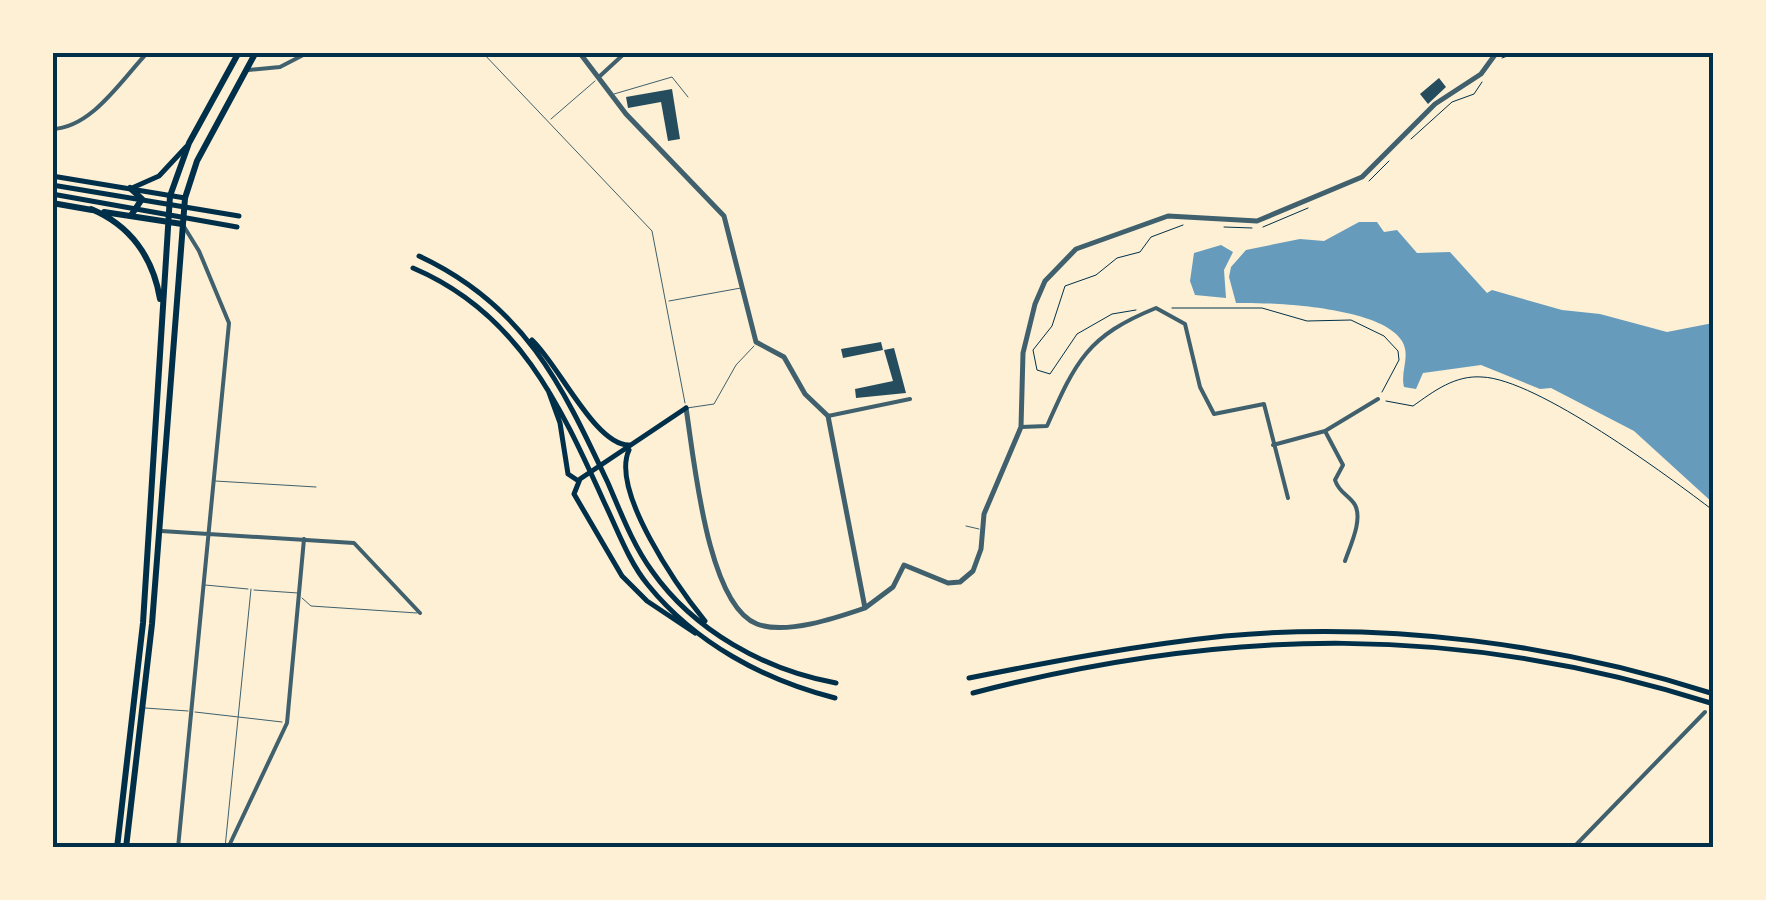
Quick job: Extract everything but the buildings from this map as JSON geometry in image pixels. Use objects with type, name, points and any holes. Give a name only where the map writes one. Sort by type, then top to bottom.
[{"type":"main road","points":[[117,848],[154,530],[170,196],[189,143],[239,52]]},
{"type":"main road","points":[[128,847],[185,198],[197,161],[256,52]]},
{"type":"main road","points":[[130,188],[159,176],[189,143]]},
{"type":"main road","points":[[52,176],[185,198]]},
{"type":"main road","points":[[52,185],[240,216]]},
{"type":"main road","points":[[126,215],[135,213],[142,203],[130,188]]},
{"type":"main road","points":[[52,194],[237,227]]},
{"type":"main road","points":[[52,203],[182,224]]},
{"type":"main road","points":[[90,209],[116,222],[141,248],[157,284],[162,315]]},
{"type":"main road","points":[[419,256],[468,283],[506,314],[556,365],[604,436],[618,445],[634,444]]},
{"type":"main road","points":[[414,268],[479,305],[512,335],[538,370],[650,587],[732,657]]},
{"type":"main road","points":[[506,314],[548,364],[640,552],[660,582],[723,638],[775,668],[836,684]]},
{"type":"main road","points":[[538,370],[560,423],[568,474],[580,479]]},
{"type":"main road","points":[[686,408],[580,479],[574,490],[577,503],[622,576],[647,601],[732,657],[789,684],[835,698]]},
{"type":"main road","points":[[634,444],[624,471],[650,535],[668,573],[723,638]]},
{"type":"main road","points":[[969,678],[1183,642],[1334,633],[1492,644],[1662,679],[1714,694]]},
{"type":"main road","points":[[973,693],[1138,657],[1294,642],[1492,653],[1660,687],[1714,704]]},
{"type":"street","points":[[52,129],[69,128],[90,114],[148,52]]},
{"type":"street","points":[[247,70],[280,67],[309,52]]},
{"type":"street","points":[[579,52],[626,114],[724,216],[756,342],[784,357],[805,394],[828,416],[864,608]]},
{"type":"street","points":[[600,76],[626,52]]},
{"type":"street","points":[[686,408],[720,580],[733,606],[757,624],[773,628],[864,608],[894,587],[904,565],[942,582],[960,582],[978,559],[982,530],[1001,467],[1020,427],[1023,353],[1035,304],[1045,281],[1079,246],[1178,215],[1257,222],[1362,178],[1424,114],[1478,77],[1498,56]]},
{"type":"street","points":[[170,196],[199,251],[229,323],[178,848]]},
{"type":"street","points":[[1020,427],[1046,426],[1085,350],[1127,320],[1156,308],[1185,324],[1200,388],[1214,414],[1264,404],[1288,498]]},
{"type":"street","points":[[828,416],[910,398]]},
{"type":"street","points":[[1273,446],[1326,431],[1378,399]]},
{"type":"street","points":[[1326,431],[1343,465],[1335,480],[1338,491],[1354,504],[1358,518],[1345,561]]},
{"type":"street","points":[[154,530],[354,543],[420,613]]},
{"type":"street","points":[[227,848],[288,723],[304,539]]},
{"type":"street","points":[[1574,848],[1705,712]]},
{"type":"lane","points":[[482,52],[652,231],[686,408],[714,404],[756,342]]},
{"type":"lane","points":[[548,122],[600,76]]},
{"type":"lane","points":[[614,94],[672,77],[688,97]]},
{"type":"lane","points":[[666,302],[743,287]]},
{"type":"lane","points":[[215,481],[316,488]]},
{"type":"lane","points":[[966,526],[982,530]]},
{"type":"lane","points":[[205,585],[299,594],[311,606],[420,613]]},
{"type":"lane","points":[[227,848],[251,589]]},
{"type":"lane","points":[[142,708],[288,723]]},
{"type":"path","points":[[1498,56],[1518,52]]},
{"type":"path","points":[[1408,141],[1452,102],[1474,94],[1490,71]]},
{"type":"path","points":[[1360,184],[1377,177],[1394,154]]},
{"type":"path","points":[[1211,225],[1262,227],[1310,207]]},
{"type":"path","points":[[1156,308],[1112,314],[1077,334],[1050,374],[1037,370],[1033,350],[1052,326],[1065,286],[1140,252],[1162,231],[1191,223]]},
{"type":"path","points":[[1172,308],[1262,308],[1307,321],[1334,318],[1365,325],[1398,352],[1399,360],[1378,399],[1413,406],[1458,380],[1483,377],[1509,383],[1568,410],[1714,510]]},
{"type":"water","points":[[1359,222],[1377,222],[1384,232],[1397,230],[1417,253],[1450,252],[1487,293],[1492,290],[1562,310],[1600,314],[1667,332],[1713,323],[1713,503],[1634,431],[1551,388],[1540,389],[1481,365],[1423,373],[1416,389],[1404,387],[1406,352],[1402,341],[1373,321],[1325,309],[1236,303],[1229,277],[1231,267],[1246,250],[1300,239],[1324,241]]},
{"type":"water","points":[[1221,245],[1233,252],[1224,270],[1226,298],[1195,295],[1190,281],[1194,253]]}]
